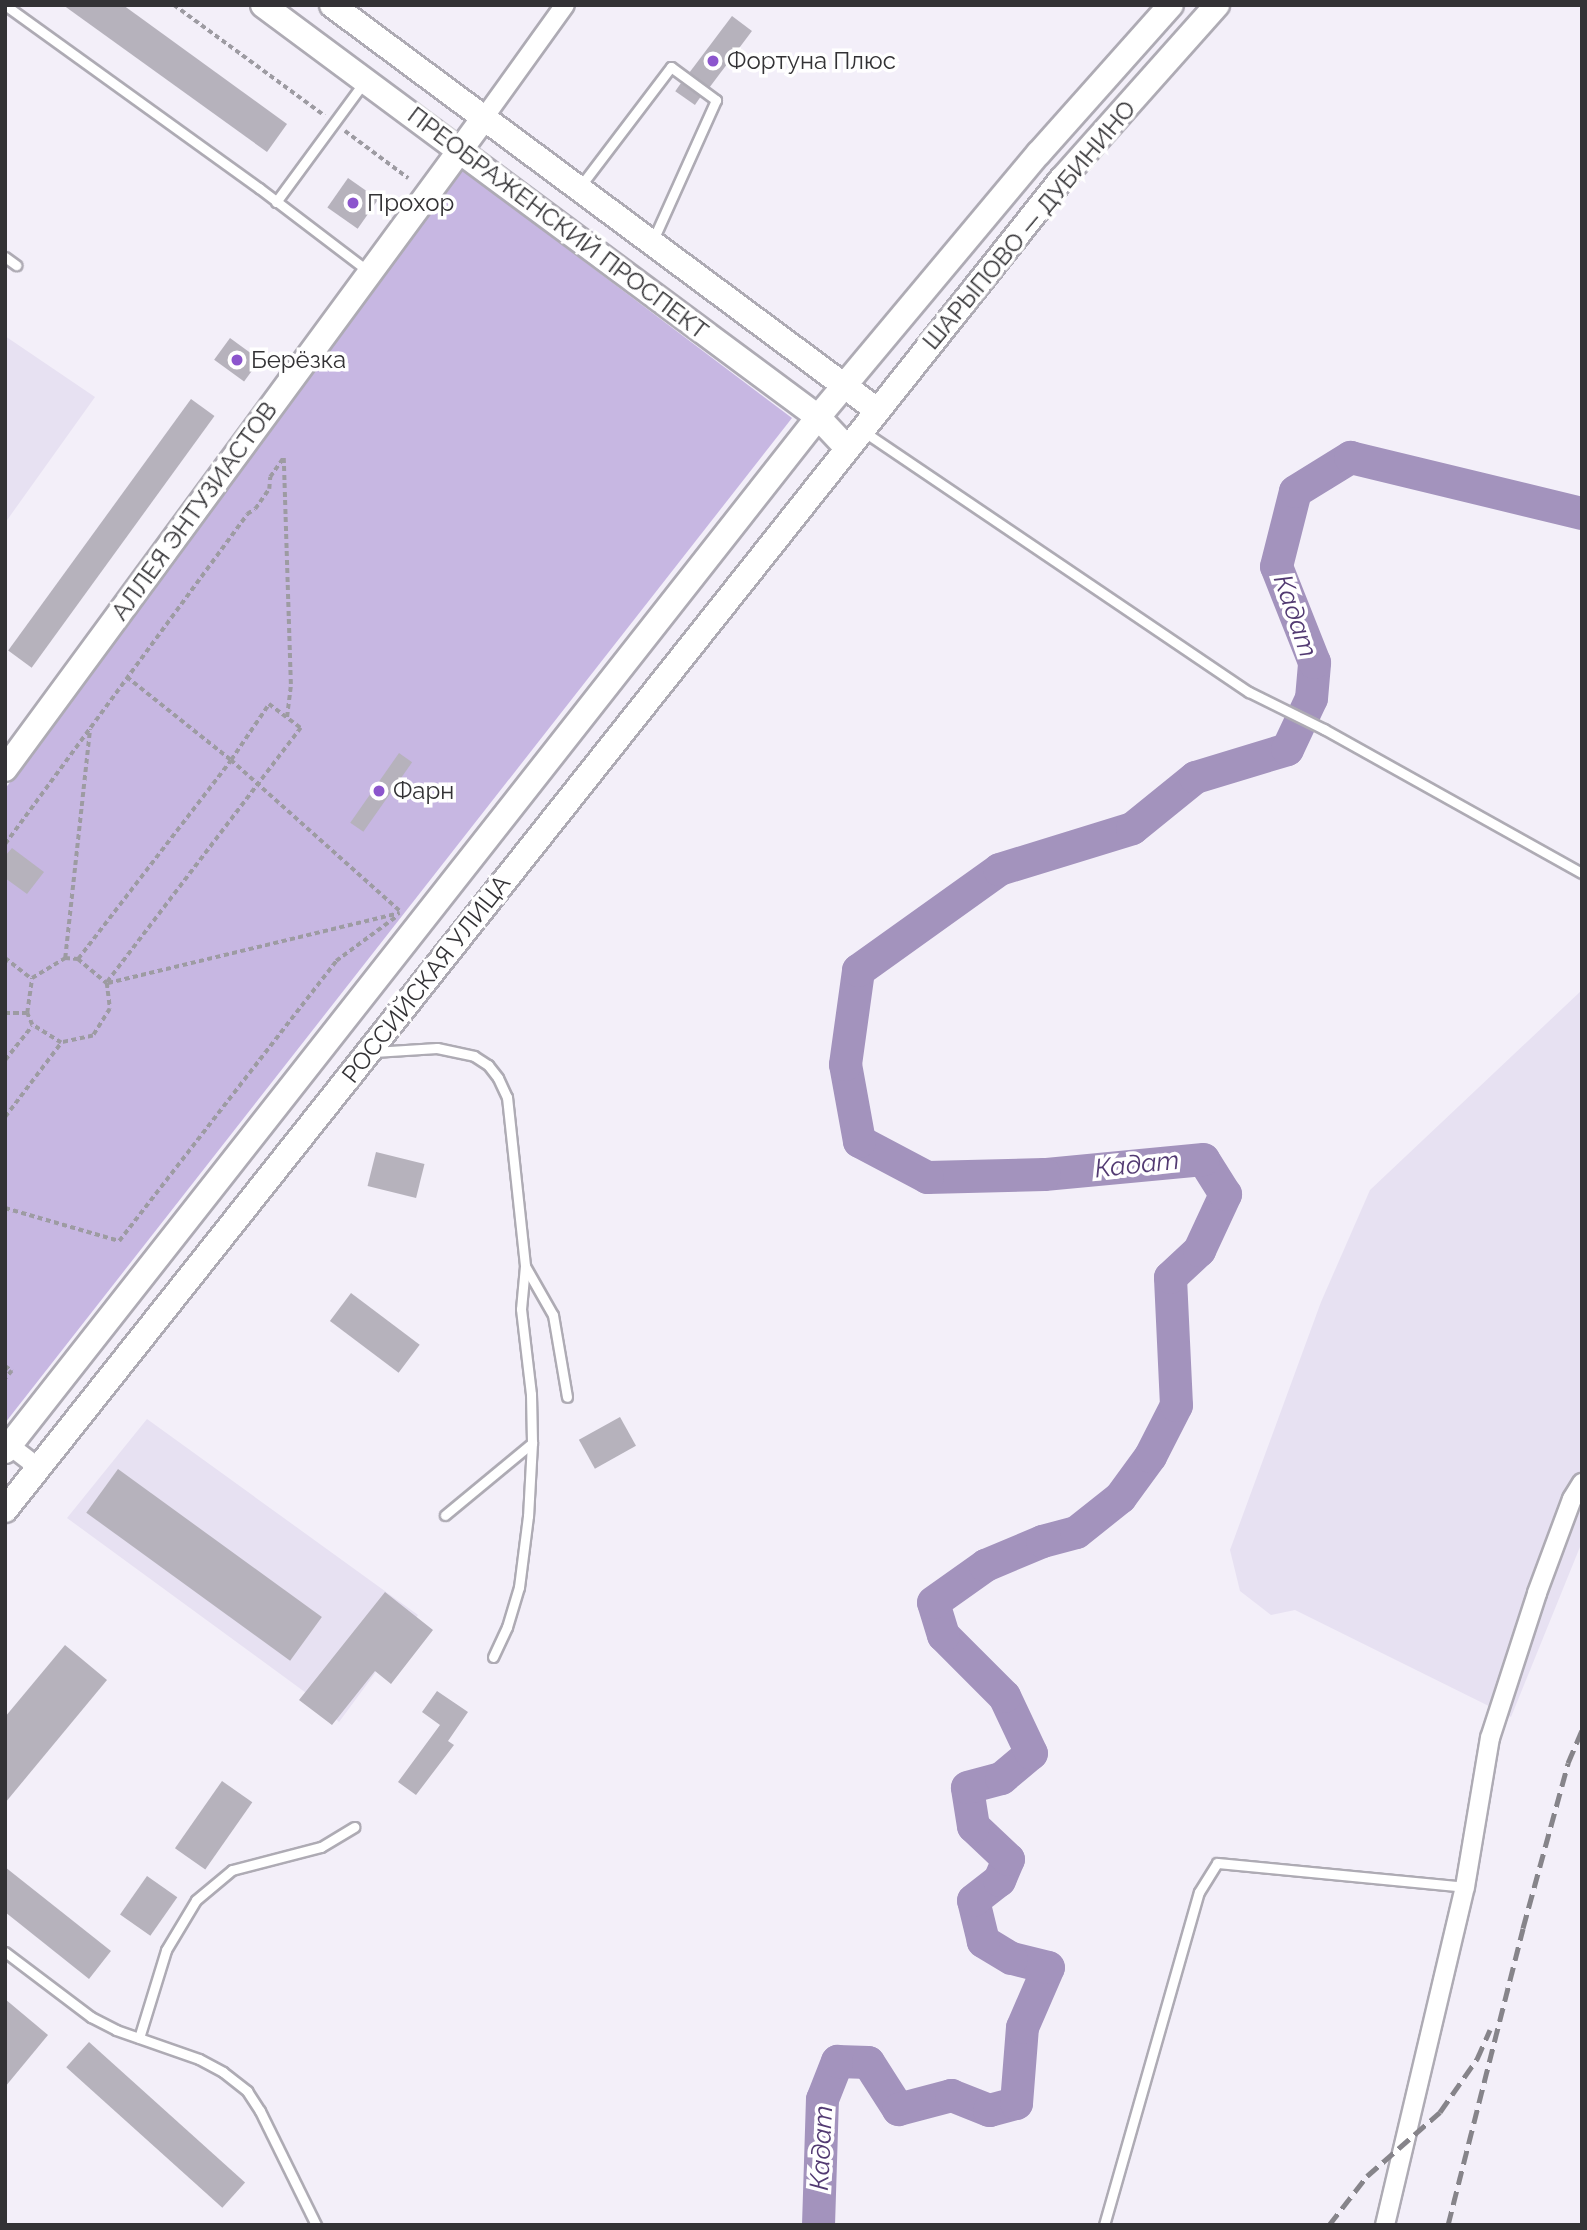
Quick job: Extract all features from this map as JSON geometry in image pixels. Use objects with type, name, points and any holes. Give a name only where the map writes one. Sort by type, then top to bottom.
[{"type":"main road","name":"ПРЕОБРАЖЕНСКИЙ ПРОСПЕКТ","points":[[263,5],[818,417],[854,439]]},
{"type":"main road","name":"ПРЕОБРАЖЕНСКИЙ ПРОСПЕКТ","points":[[332,5],[651,245],[877,410]]},
{"type":"main road","name":"ШАРЫПОВО — ДУБИНИНО","points":[[818,417],[1039,153],[1171,5]]},
{"type":"main road","name":"ШАРЫПОВО — ДУБИНИНО","points":[[854,439],[1062,179],[1217,5]]},
{"type":"main road","name":"АЛЛЕЯ ЭНТУЗИАСТОВ","points":[[5,769],[483,119]]},
{"type":"main road","name":"РОССИЙСКАЯ УЛИЦА","points":[[7,1446],[818,417]]},
{"type":"main road","name":"РОССИЙСКАЯ УЛИЦА","points":[[5,1510],[854,439]]},
{"type":"street","points":[[483,119],[565,5]]},
{"type":"street","points":[[7,1446],[39,1468]]},
{"type":"street","points":[[1385,2225],[1465,1887],[1490,1738],[1537,1593],[1572,1499],[1582,1483]]},
{"type":"lane","points":[[7,10],[370,272]]},
{"type":"lane","points":[[578,190],[671,67],[716,100],[651,245]]},
{"type":"lane","points":[[276,202],[366,80]]},
{"type":"lane","points":[[5,257],[16,265]]},
{"type":"lane","points":[[854,439],[935,482],[1249,692],[1324,729],[1582,873]]},
{"type":"lane","points":[[368,1052],[437,1048],[456,1051],[488,1065],[507,1097],[512,1122],[525,1266],[521,1309],[531,1394],[532,1443],[528,1516],[519,1587],[507,1627],[493,1657]]},
{"type":"lane","points":[[525,1266],[553,1315],[567,1396]]},
{"type":"lane","points":[[445,1515],[532,1443]]},
{"type":"lane","points":[[139,2038],[166,1950],[196,1900],[232,1870],[321,1847],[354,1827]]},
{"type":"lane","points":[[1104,2225],[1199,1892],[1217,1863],[1465,1887]]},
{"type":"lane","points":[[7,1956],[91,2017],[139,2038],[200,2059],[223,2072],[247,2091],[260,2111],[316,2225]]},
{"type":"path","points":[[174,5],[408,178]]},
{"type":"path","points":[[5,844],[247,514],[255,509],[269,489],[270,477],[284,457],[291,687],[287,718]]},
{"type":"path","points":[[127,677],[231,761],[402,912]]},
{"type":"path","points":[[78,959],[231,761],[270,704],[301,728],[107,984]]},
{"type":"path","points":[[65,958],[90,727]]},
{"type":"path","points":[[107,984],[402,912]]},
{"type":"path","points":[[5,1208],[119,1241],[336,961],[402,912]]},
{"type":"path","points":[[5,958],[32,978]]},
{"type":"path","points":[[5,1117],[61,1043],[93,1036],[110,1009],[107,984],[78,959],[65,958],[32,978]]},
{"type":"path","points":[[32,978],[27,1013],[32,1025],[61,1043]]},
{"type":"path","points":[[5,1013],[27,1013]]},
{"type":"path","points":[[5,1060],[32,1025]]},
{"type":"path","points":[[5,1366],[12,1371],[5,1379]]},
{"type":"shaded area","points":[[463,170],[792,418],[5,1423],[5,789]]},
{"type":"shaded area","points":[[5,336],[95,397],[5,523]]},
{"type":"shaded area","points":[[1582,990],[1582,1542],[1511,1717],[1295,1610],[1271,1615],[1240,1591],[1230,1550],[1321,1302],[1370,1190]]},
{"type":"shaded area","points":[[147,1419],[418,1615],[339,1722],[313,1698],[67,1518]]},
{"type":"building","points":[[63,5],[123,5],[287,124],[267,152]]},
{"type":"building","name":"Фортуна Плюс","points":[[732,16],[752,31],[709,88],[689,73]]},
{"type":"building","points":[[681,83],[701,97],[695,105],[675,91]]},
{"type":"building","name":"Прохор","points":[[348,178],[378,199],[358,229],[327,207]]},
{"type":"building","name":"Берёзка","points":[[230,338],[260,360],[244,382],[214,360]]},
{"type":"building","points":[[191,399],[214,416],[32,668],[8,651]]},
{"type":"building","name":"Фарн","points":[[399,753],[412,762],[363,832],[350,823]]},
{"type":"building","points":[[12,848],[44,872],[27,894],[5,878],[5,856]]},
{"type":"building","points":[[376,1152],[425,1164],[416,1198],[368,1186]]},
{"type":"building","points":[[351,1293],[420,1345],[399,1373],[330,1321]]},
{"type":"building","points":[[620,1417],[636,1446],[595,1469],[579,1440]]},
{"type":"building","points":[[118,1469],[322,1617],[290,1661],[86,1513]]},
{"type":"building","points":[[385,1592],[433,1630],[391,1684],[375,1671],[332,1725],[299,1700]]},
{"type":"building","points":[[65,1645],[107,1680],[5,1803],[5,1717]]},
{"type":"building","points":[[437,1691],[468,1712],[448,1741],[454,1745],[416,1795],[398,1782],[440,1725],[422,1712]]},
{"type":"building","points":[[222,1781],[252,1802],[205,1869],[175,1848]]},
{"type":"building","points":[[5,1867],[111,1951],[89,1979],[5,1912]]},
{"type":"building","points":[[147,1876],[177,1897],[150,1936],[120,1915]]},
{"type":"building","points":[[5,1999],[48,2035],[5,2087]]},
{"type":"building","points":[[89,2042],[245,2183],[222,2208],[66,2067]]},
{"type":"waterway","name":"Кадат","points":[[818,2225],[822,2099],[837,2061],[868,2062],[898,2109],[951,2095],[989,2110],[1016,2103],[1022,2027],[1048,1967],[1011,1958],[983,1941],[973,1900],[999,1880],[1008,1859],[973,1826],[967,1787],[1001,1778],[1031,1753],[1004,1696],[943,1635],[933,1602],[985,1565],[1042,1541],[1076,1532],[1120,1497],[1150,1456],[1176,1405],[1170,1277],[1199,1250],[1225,1194],[1203,1159],[1044,1174],[927,1177],[859,1141],[845,1064],[858,970],[999,869],[1132,828],[1195,777],[1287,749],[1311,698],[1314,662],[1276,566],[1295,491],[1350,457],[1582,513]]},
{"type":"railway","points":[[1448,2225],[1523,1928],[1568,1763],[1582,1730]]},
{"type":"railway","points":[[1329,2225],[1367,2176],[1440,2112],[1477,2059],[1490,2030]]},
{"type":"place","name":"Фортуна Плюс","points":[[713,61]]},
{"type":"place","name":"Прохор","points":[[353,203]]},
{"type":"place","name":"Берёзка","points":[[237,360]]},
{"type":"place","name":"Фарн","points":[[379,791]]}]
